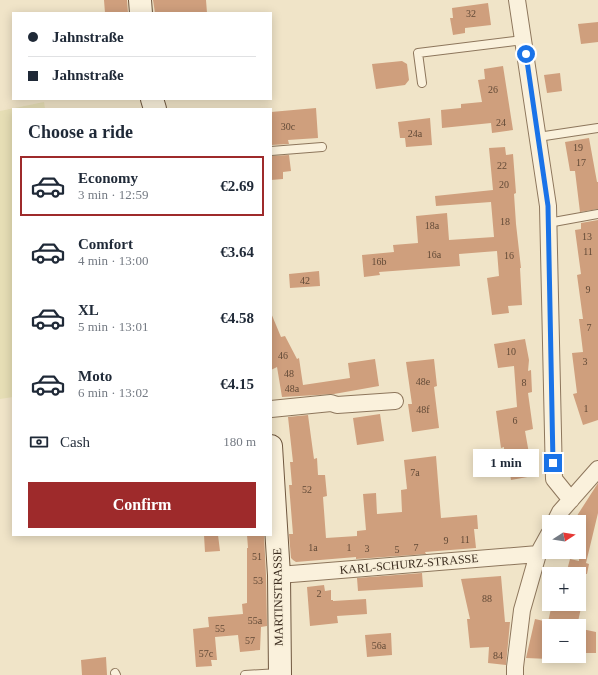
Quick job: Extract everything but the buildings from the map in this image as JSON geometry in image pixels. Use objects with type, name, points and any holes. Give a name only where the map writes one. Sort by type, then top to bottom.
[{"type":"street","points":[[140,0],[141,12]]},
{"type":"street","points":[[517,0],[548,206],[554,479],[572,500]]},
{"type":"street","points":[[272,409],[332,403],[337,405],[395,401]]},
{"type":"street","name":"MARTINSTRASSE","points":[[272,462],[279,575],[280,674]]},
{"type":"street","points":[[558,515],[598,469]]},
{"type":"street","points":[[515,675],[522,610],[538,554],[542,547]]},
{"type":"street","name":"KARL-SCHURZ-STRASSE","points":[[279,575],[538,554]]},
{"type":"lane","points":[[422,83],[418,53],[524,40]]},
{"type":"lane","points":[[538,137],[598,128]]},
{"type":"lane","points":[[272,151],[322,147]]},
{"type":"lane","points":[[548,223],[598,214]]},
{"type":"lane","points":[[246,675],[280,674]]},
{"type":"shaded area","points":[[44,102],[45,108],[15,108]]},
{"type":"shaded area","points":[[12,109],[12,397],[0,399],[0,111]]},
{"type":"route","points":[[526,54],[548,206],[553,463]]}]
